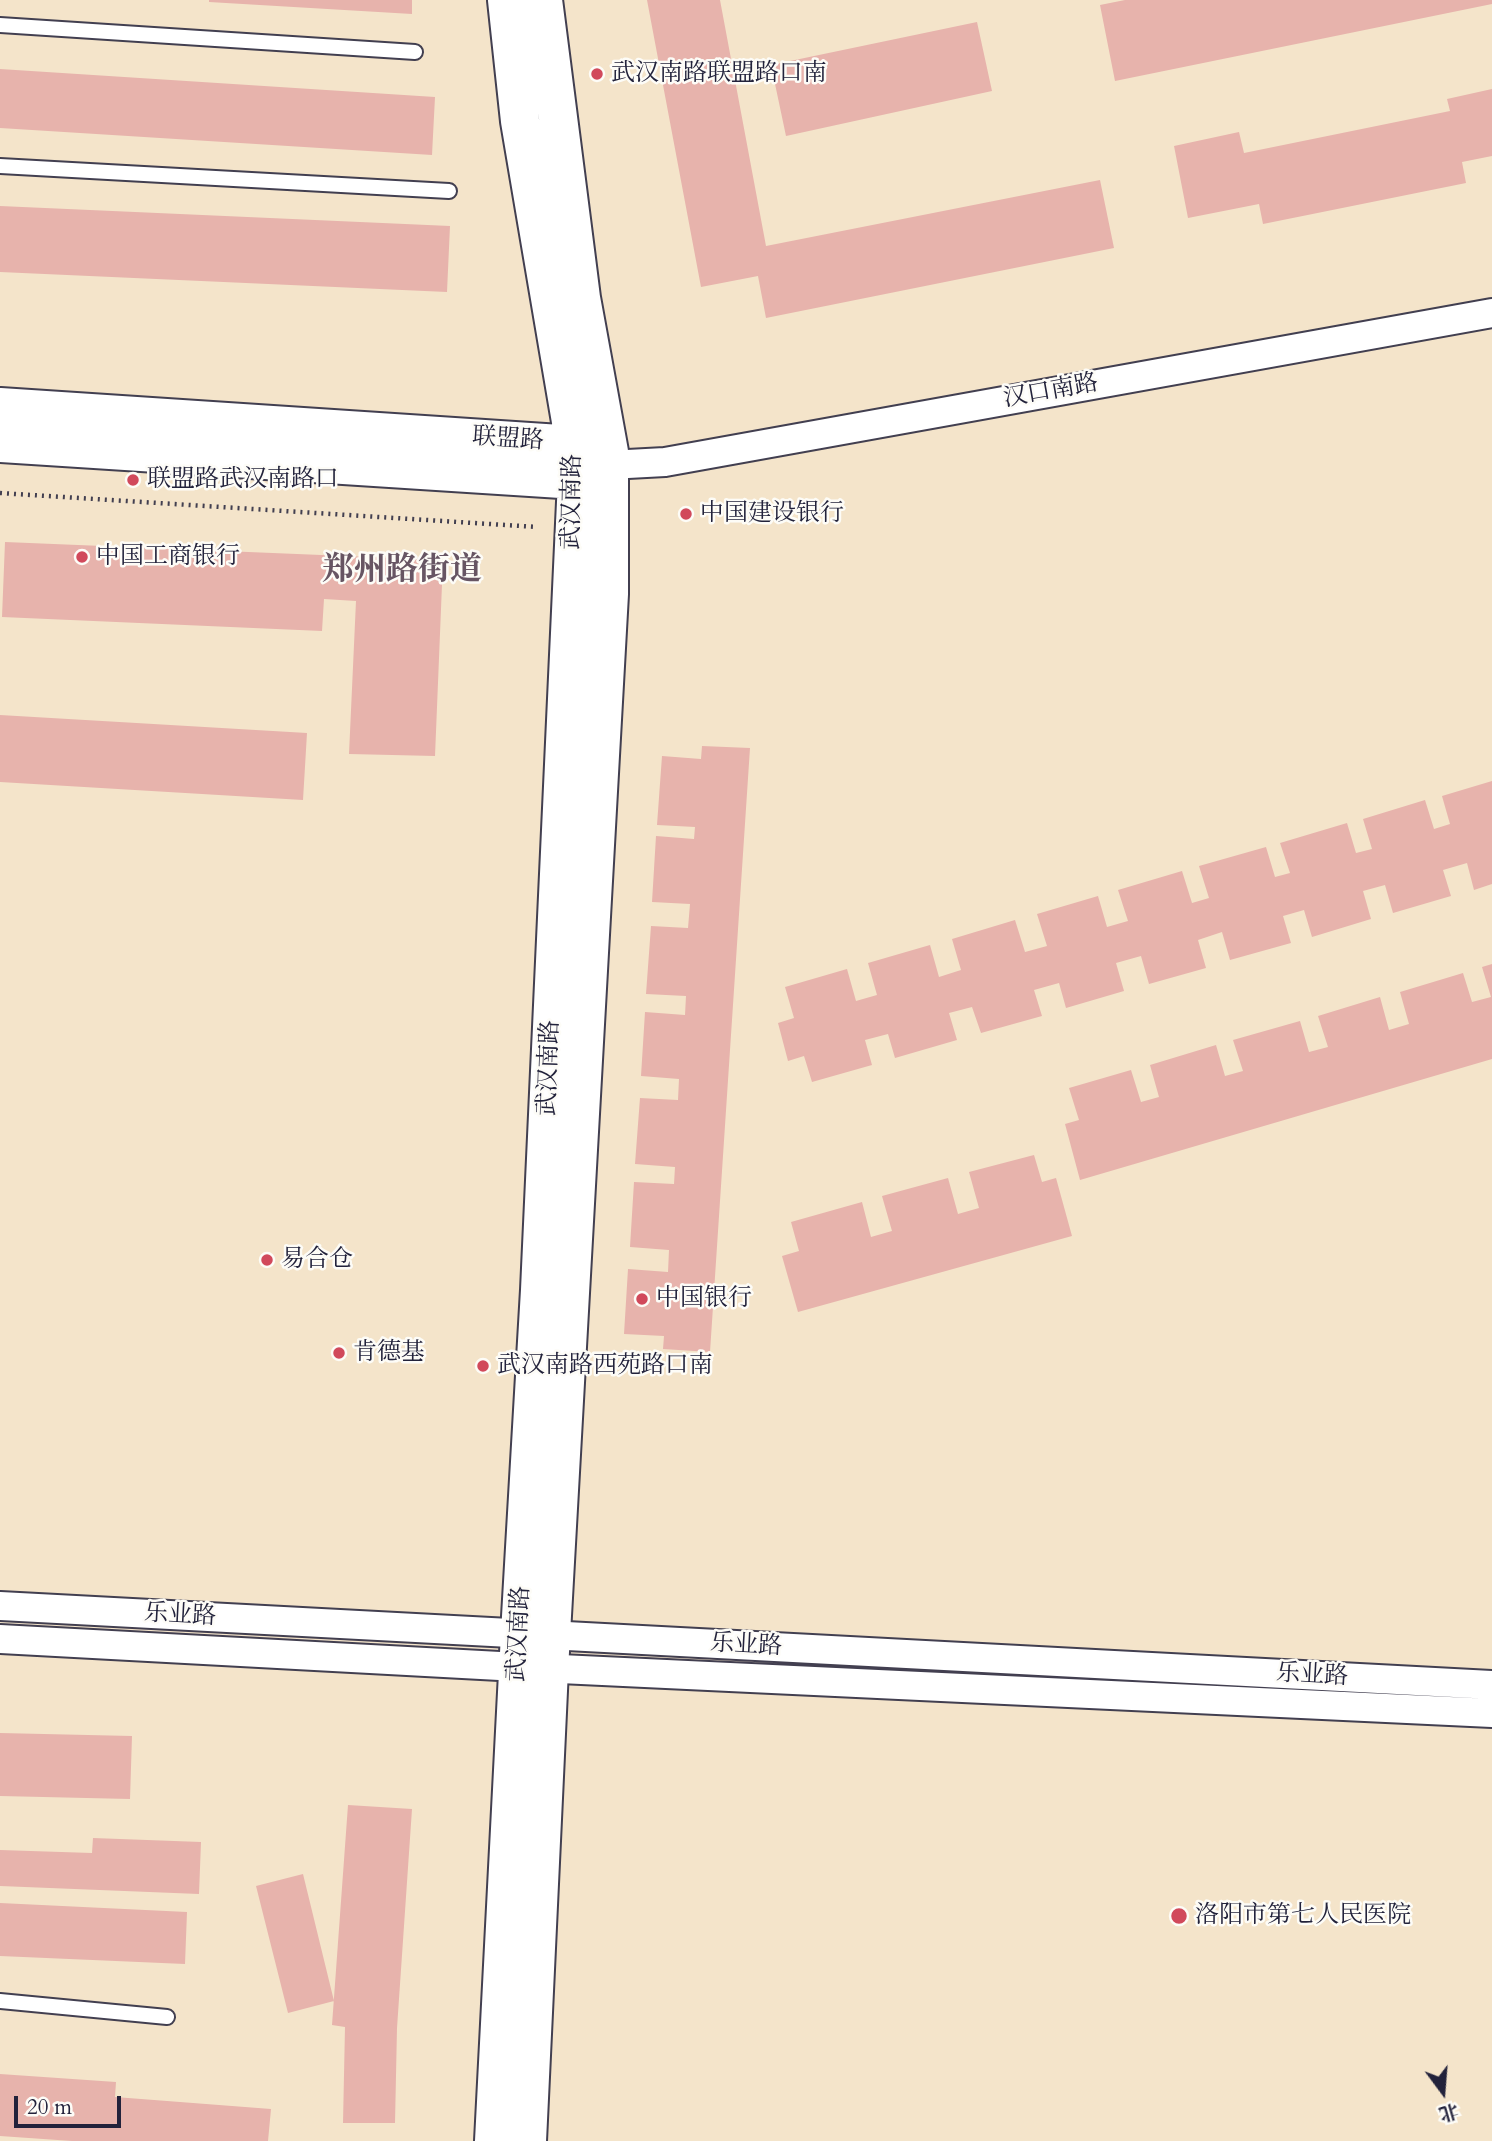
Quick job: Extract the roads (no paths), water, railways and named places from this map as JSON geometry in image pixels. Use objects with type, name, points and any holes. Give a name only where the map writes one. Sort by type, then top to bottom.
[{"type":"main road","name":"武汉南路","points":[[494,2141],[535,1652],[609,594],[587,463],[520,121],[508,0]]},
{"type":"main road","name":"武汉南路","points":[[543,0],[581,298],[609,452],[587,463]]},
{"type":"main road","name":"联盟路","points":[[0,407],[587,463]]},
{"type":"main road","name":"联盟路","points":[[0,443],[587,463]]},
{"type":"main road","name":"武汉南路","points":[[527,2141],[540,1290],[573,530],[587,463]]},
{"type":"street","name":"汉口南路","points":[[587,463],[665,462],[1492,313]]},
{"type":"street","name":"乐业路","points":[[0,1606],[535,1652],[1492,1713]]},
{"type":"street","name":"乐业路","points":[[0,1639],[535,1652],[1492,1685]]},
{"type":"lane","points":[[0,25],[415,52]]},
{"type":"lane","points":[[0,166],[449,191]]},
{"type":"lane","points":[[0,2001],[167,2017]]},
{"type":"place","name":"武汉南路联盟路口南","points":[[597,74]]},
{"type":"place","name":"联盟路武汉南路口","points":[[133,480]]},
{"type":"place","name":"中国建设银行","points":[[686,514]]},
{"type":"place","name":"中国工商银行","points":[[82,557]]},
{"type":"place","name":"易合仓","points":[[267,1260]]},
{"type":"place","name":"中国银行","points":[[642,1299]]},
{"type":"place","name":"肯德基","points":[[339,1353]]},
{"type":"place","name":"武汉南路西苑路口南","points":[[483,1366]]},
{"type":"place","name":"洛阳市第七人民医院","points":[[1179,1916]]},
{"type":"district","name":"郑州路街道","points":[[402,572]]}]
